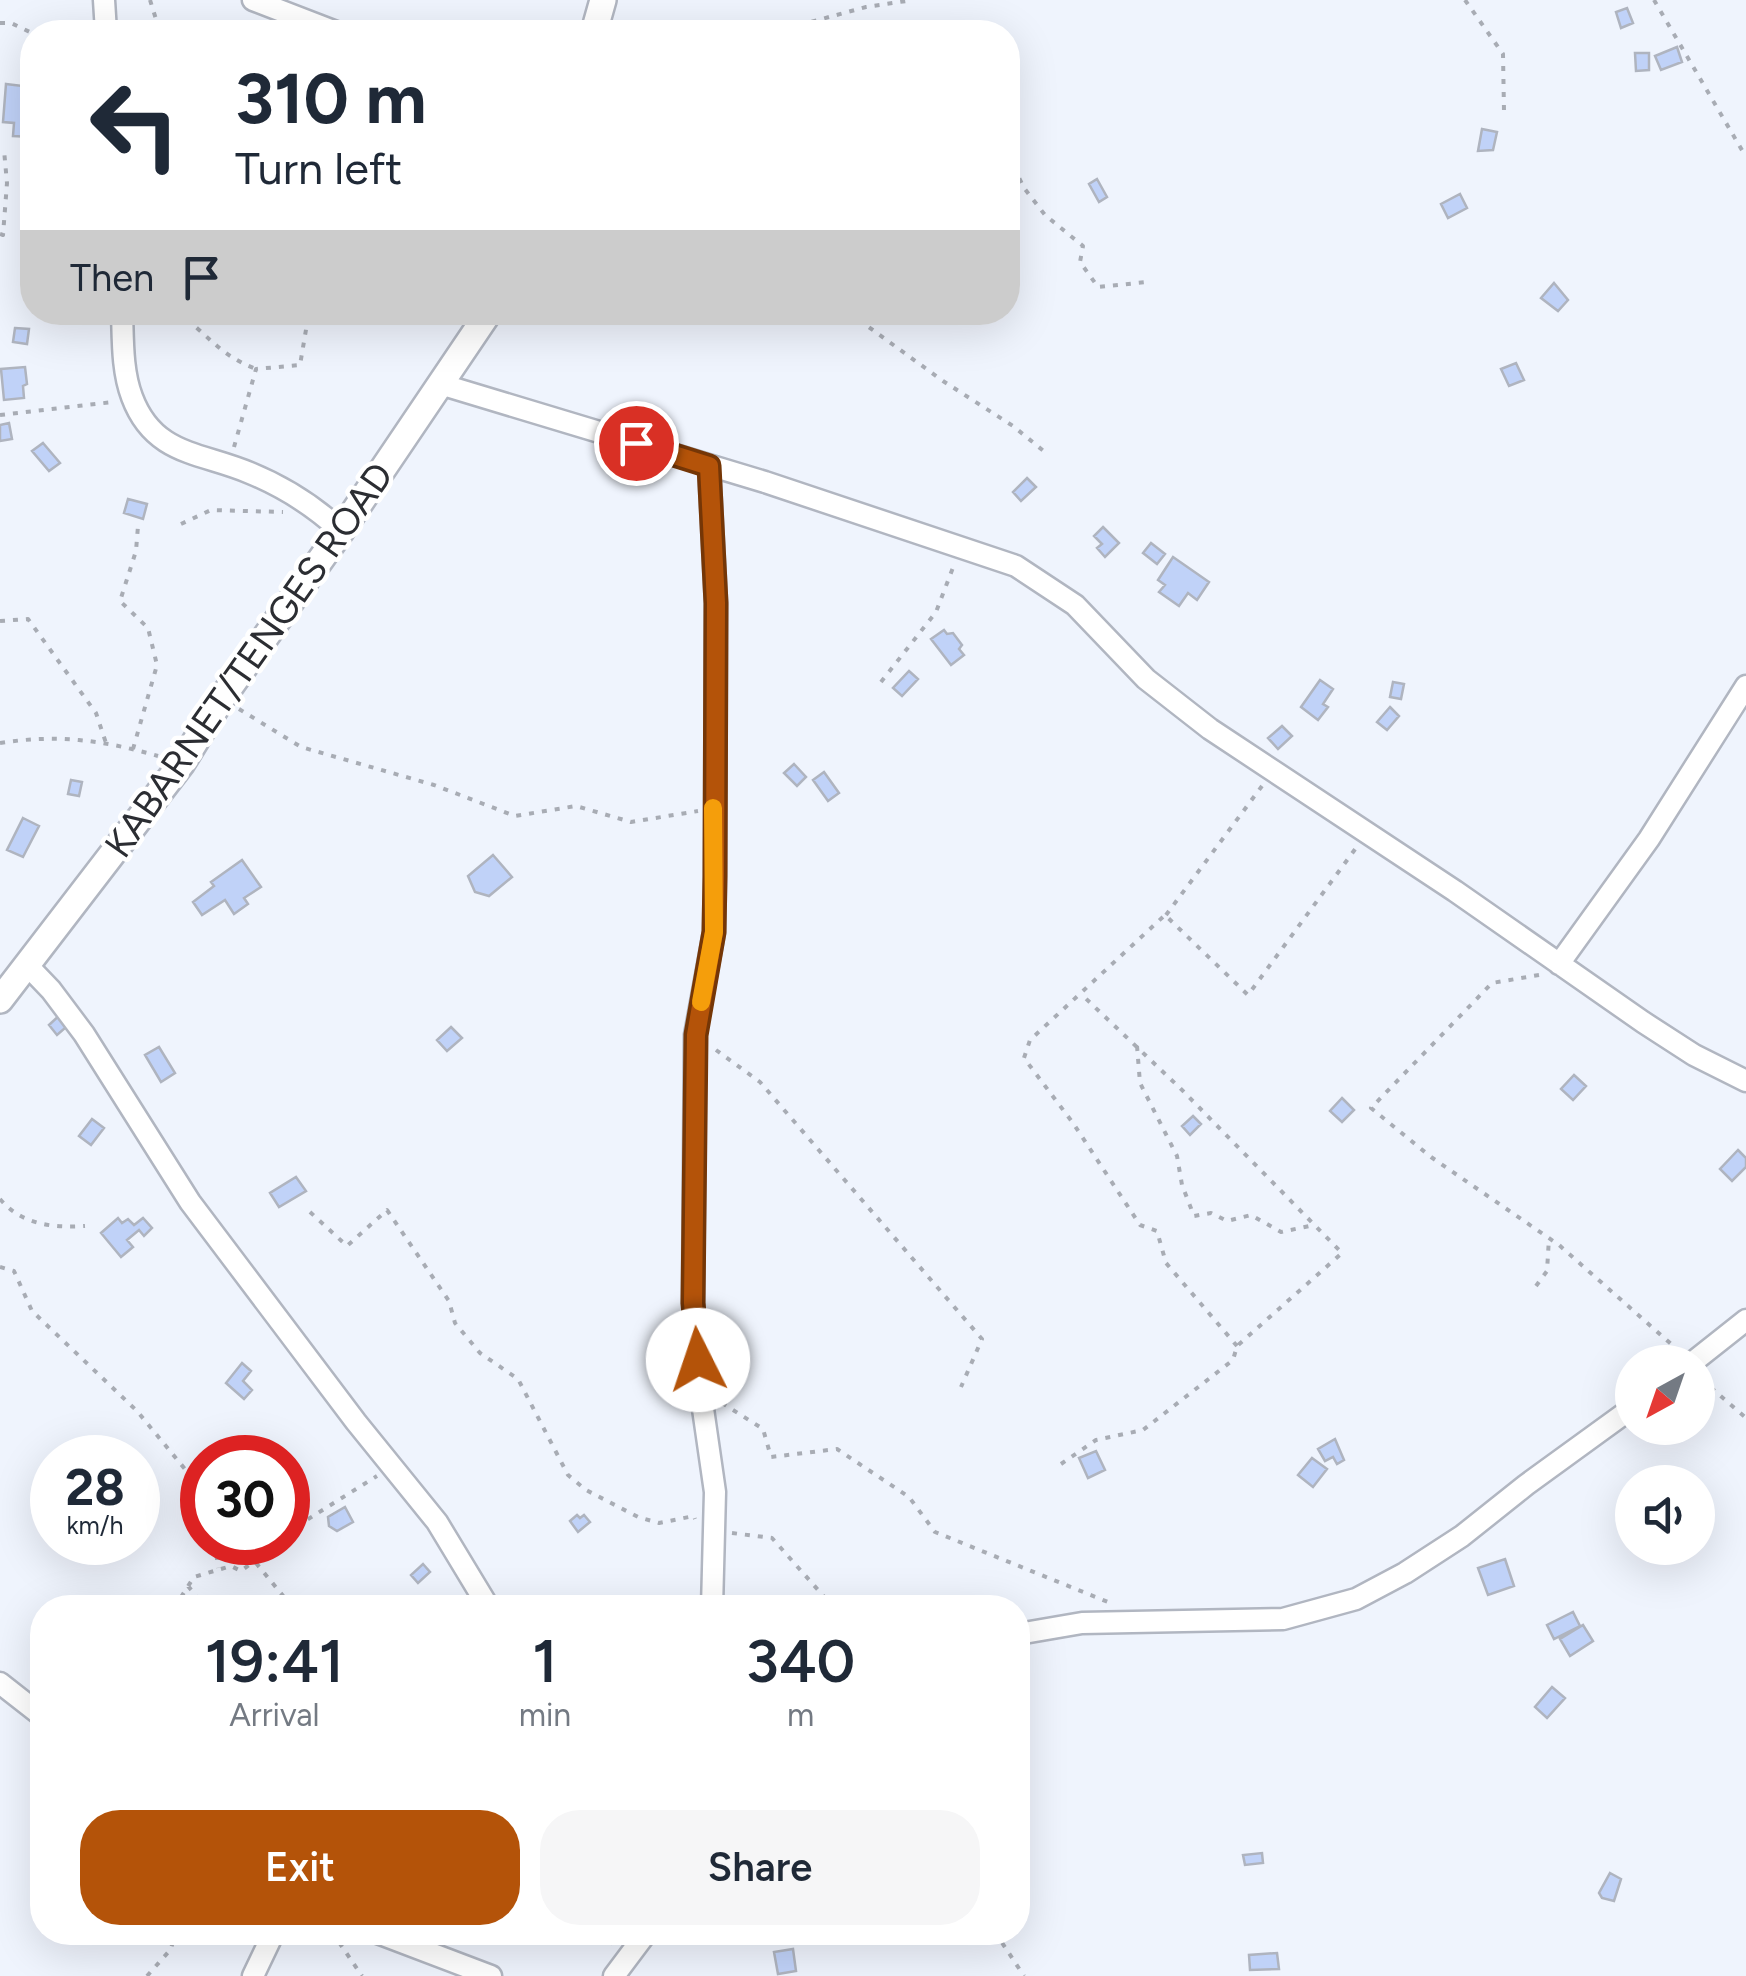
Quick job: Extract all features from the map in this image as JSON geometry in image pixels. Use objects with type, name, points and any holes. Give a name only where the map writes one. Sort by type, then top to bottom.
[{"type":"street","points":[[253,0],[305,20]]},
{"type":"street","points":[[123,325],[126,374],[133,400],[151,429],[168,445],[248,472],[317,509],[341,531]]},
{"type":"street","name":"KABARNET/TENGES ROAD","points":[[0,1000],[182,763],[222,698],[480,325]]},
{"type":"street","points":[[440,384],[1016,566],[1075,606],[1146,679],[1210,729],[1694,1055],[1746,1081]]},
{"type":"street","points":[[709,466],[716,603],[714,932],[696,1035],[693,1303],[715,1492],[712,1595]]},
{"type":"street","points":[[1555,962],[1649,839],[1746,686]]},
{"type":"street","points":[[28,966],[52,990],[84,1034],[190,1202],[356,1422],[438,1522],[481,1595]]},
{"type":"street","points":[[1714,1345],[1746,1320]]},
{"type":"street","points":[[1030,1632],[1082,1623],[1282,1619],[1356,1598],[1405,1573],[1462,1536],[1615,1420]]},
{"type":"street","points":[[0,1683],[30,1707]]},
{"type":"street","points":[[253,1976],[268,1945]]},
{"type":"street","points":[[410,1945],[492,1976]]},
{"type":"street","points":[[614,1976],[637,1945]]},
{"type":"path","points":[[818,20],[912,0]]},
{"type":"path","points":[[1465,0],[1503,54],[1504,111]]},
{"type":"path","points":[[1654,0],[1746,157]]},
{"type":"path","points":[[0,234],[3,235],[6,200],[4,150]]},
{"type":"path","points":[[1020,180],[1045,215],[1083,246],[1080,262],[1098,287],[1147,282]]},
{"type":"path","points":[[195,325],[213,346],[256,369],[300,365],[307,325]]},
{"type":"path","points":[[866,325],[1046,453]]},
{"type":"path","points":[[230,466],[256,369]]},
{"type":"path","points":[[0,415],[133,400]]},
{"type":"path","points":[[181,524],[211,510],[317,509]]},
{"type":"path","points":[[132,749],[157,665],[148,628],[120,601],[136,551],[138,526]]},
{"type":"path","points":[[881,682],[936,612],[962,546]]},
{"type":"path","points":[[0,621],[28,618],[96,714],[106,743]]},
{"type":"path","points":[[222,698],[302,748],[434,785],[515,816],[576,806],[631,822],[713,808]]},
{"type":"path","points":[[0,742],[44,736],[106,743],[182,763]]},
{"type":"path","points":[[1237,1346],[1166,1263],[1157,1231],[1140,1225],[1024,1058],[1030,1040],[1166,915],[1274,770]]},
{"type":"path","points":[[1166,915],[1248,996],[1367,832]]},
{"type":"path","points":[[1555,962],[1538,976],[1492,984],[1371,1108],[1430,1157],[1549,1238],[1674,1345]]},
{"type":"path","points":[[1061,1464],[1096,1440],[1143,1430],[1233,1360],[1237,1346],[1342,1253],[1081,994]]},
{"type":"path","points":[[696,1035],[760,1082],[982,1338],[961,1386]]},
{"type":"path","points":[[1136,1046],[1140,1083],[1177,1156],[1182,1185],[1194,1216],[1211,1213],[1226,1221],[1251,1215],[1280,1232],[1316,1225]]},
{"type":"path","points":[[0,1199],[30,1221],[58,1227],[85,1226]]},
{"type":"path","points":[[310,1212],[348,1246],[387,1210],[449,1301],[455,1323],[480,1353],[518,1379],[568,1475],[586,1490],[638,1517],[659,1523],[694,1516],[698,1528],[772,1538],[822,1595]]},
{"type":"path","points":[[1536,1286],[1547,1272],[1549,1238]]},
{"type":"path","points":[[0,1267],[14,1271],[32,1311],[137,1410],[180,1463]]},
{"type":"path","points":[[700,1388],[763,1429],[771,1456],[837,1448],[909,1497],[936,1532],[1107,1601]]},
{"type":"path","points":[[1715,1391],[1746,1418]]},
{"type":"path","points":[[310,1517],[394,1466]]},
{"type":"path","points":[[217,1565],[218,1570]]},
{"type":"path","points":[[182,1595],[194,1577],[232,1566],[241,1571],[252,1565]]},
{"type":"path","points":[[258,1565],[282,1595]]},
{"type":"path","points":[[188,1586],[195,1595]]},
{"type":"path","points":[[147,1976],[172,1945]]},
{"type":"path","points":[[341,1945],[362,1976]]},
{"type":"path","points":[[1004,1945],[1024,1976]]},
{"type":"building","points":[[1627,8],[1633,23],[1621,28],[1616,12]]},
{"type":"building","points":[[1677,47],[1682,62],[1661,70],[1655,56]]},
{"type":"building","points":[[1635,53],[1649,53],[1649,70],[1636,71]]},
{"type":"building","points":[[6,84],[20,86],[20,136],[13,136],[14,123],[3,122]]},
{"type":"building","points":[[1482,129],[1497,132],[1493,150],[1478,151]]},
{"type":"building","points":[[1097,179],[1107,197],[1099,202],[1089,184]]},
{"type":"building","points":[[1460,194],[1467,208],[1448,218],[1441,204]]},
{"type":"building","points":[[1554,283],[1568,300],[1558,311],[1541,298]]},
{"type":"building","points":[[15,328],[29,329],[27,344],[13,342]]},
{"type":"building","points":[[1516,363],[1524,380],[1509,386],[1501,369]]},
{"type":"building","points":[[25,367],[24,398],[4,400],[1,369]]},
{"type":"building","points":[[9,423],[12,439],[0,441],[0,425]]},
{"type":"building","points":[[43,443],[60,463],[49,471],[32,451]]},
{"type":"building","points":[[1027,478],[1036,487],[1021,501],[1013,492]]},
{"type":"building","points":[[128,499],[147,504],[143,519],[124,513]]},
{"type":"building","points":[[1103,527],[1119,543],[1105,557],[1097,548],[1102,544],[1094,536]]},
{"type":"building","points":[[1151,543],[1165,554],[1157,564],[1143,553]]},
{"type":"building","points":[[1173,557],[1209,582],[1197,600],[1188,593],[1179,606],[1159,592],[1165,585],[1158,580]]},
{"type":"building","points":[[944,630],[953,633],[964,655],[951,665],[931,639]]},
{"type":"building","points":[[909,671],[918,679],[902,696],[893,688]]},
{"type":"building","points":[[1320,680],[1333,689],[1323,704],[1328,707],[1318,720],[1301,707]]},
{"type":"building","points":[[1393,682],[1404,684],[1401,699],[1390,697]]},
{"type":"building","points":[[1390,707],[1399,716],[1387,730],[1377,722]]},
{"type":"building","points":[[1282,726],[1292,736],[1278,749],[1268,738]]},
{"type":"building","points":[[794,764],[806,777],[797,786],[784,773]]},
{"type":"building","points":[[824,772],[839,793],[828,801],[813,780]]},
{"type":"building","points":[[71,780],[82,782],[79,796],[68,794]]},
{"type":"building","points":[[23,818],[39,826],[23,857],[7,850]]},
{"type":"building","points":[[493,855],[512,877],[489,896],[475,892],[468,876]]},
{"type":"building","points":[[242,860],[261,887],[244,898],[248,904],[234,914],[225,900],[202,915],[193,902],[214,886],[211,882]]},
{"type":"building","points":[[63,1012],[72,1022],[57,1035],[49,1025]]},
{"type":"building","points":[[451,1027],[462,1038],[447,1051],[437,1040]]},
{"type":"building","points":[[159,1047],[175,1073],[161,1082],[145,1055]]},
{"type":"building","points":[[1574,1075],[1586,1086],[1573,1100],[1561,1089]]},
{"type":"building","points":[[1342,1098],[1354,1110],[1342,1122],[1330,1111]]},
{"type":"building","points":[[1193,1116],[1201,1124],[1190,1135],[1182,1126]]},
{"type":"building","points":[[92,1119],[104,1128],[91,1145],[79,1136]]},
{"type":"building","points":[[1738,1150],[1746,1158],[1746,1167],[1732,1181],[1720,1169]]},
{"type":"building","points":[[296,1177],[306,1191],[279,1207],[270,1193]]},
{"type":"building","points":[[118,1218],[122,1223],[128,1219],[134,1225],[143,1218],[152,1228],[144,1236],[139,1230],[127,1240],[133,1247],[121,1257],[101,1233]]},
{"type":"building","points":[[242,1363],[251,1371],[243,1381],[252,1390],[244,1399],[226,1383]]},
{"type":"building","points":[[1335,1439],[1344,1460],[1337,1464],[1333,1457],[1325,1461],[1318,1449]]},
{"type":"building","points":[[1096,1451],[1105,1470],[1088,1478],[1079,1458]]},
{"type":"building","points":[[1312,1458],[1327,1469],[1313,1487],[1298,1475]]},
{"type":"building","points":[[345,1507],[353,1522],[337,1531],[329,1526],[328,1517]]},
{"type":"building","points":[[584,1515],[590,1522],[578,1532],[570,1521]]},
{"type":"building","points":[[1505,1559],[1514,1586],[1488,1595],[1478,1568]]},
{"type":"building","points":[[423,1564],[430,1572],[418,1583],[411,1575]]},
{"type":"building","points":[[1573,1612],[1580,1626],[1554,1639],[1547,1625]]},
{"type":"building","points":[[1583,1625],[1593,1641],[1570,1656],[1560,1639]]},
{"type":"building","points":[[1552,1687],[1565,1698],[1547,1718],[1535,1707]]},
{"type":"building","points":[[1262,1853],[1263,1863],[1245,1865],[1243,1855]]},
{"type":"building","points":[[1610,1873],[1621,1879],[1614,1901],[1599,1893]]},
{"type":"building","points":[[793,1949],[796,1971],[778,1974],[774,1952]]},
{"type":"building","points":[[1277,1953],[1279,1969],[1250,1970],[1249,1955]]},
{"type":"slow traffic","points":[[701,1002],[714,932],[713,808]]},
{"type":"route","points":[[636,443],[709,466],[716,603],[715,876],[714,932],[696,1035],[693,1303],[698,1360]]}]
